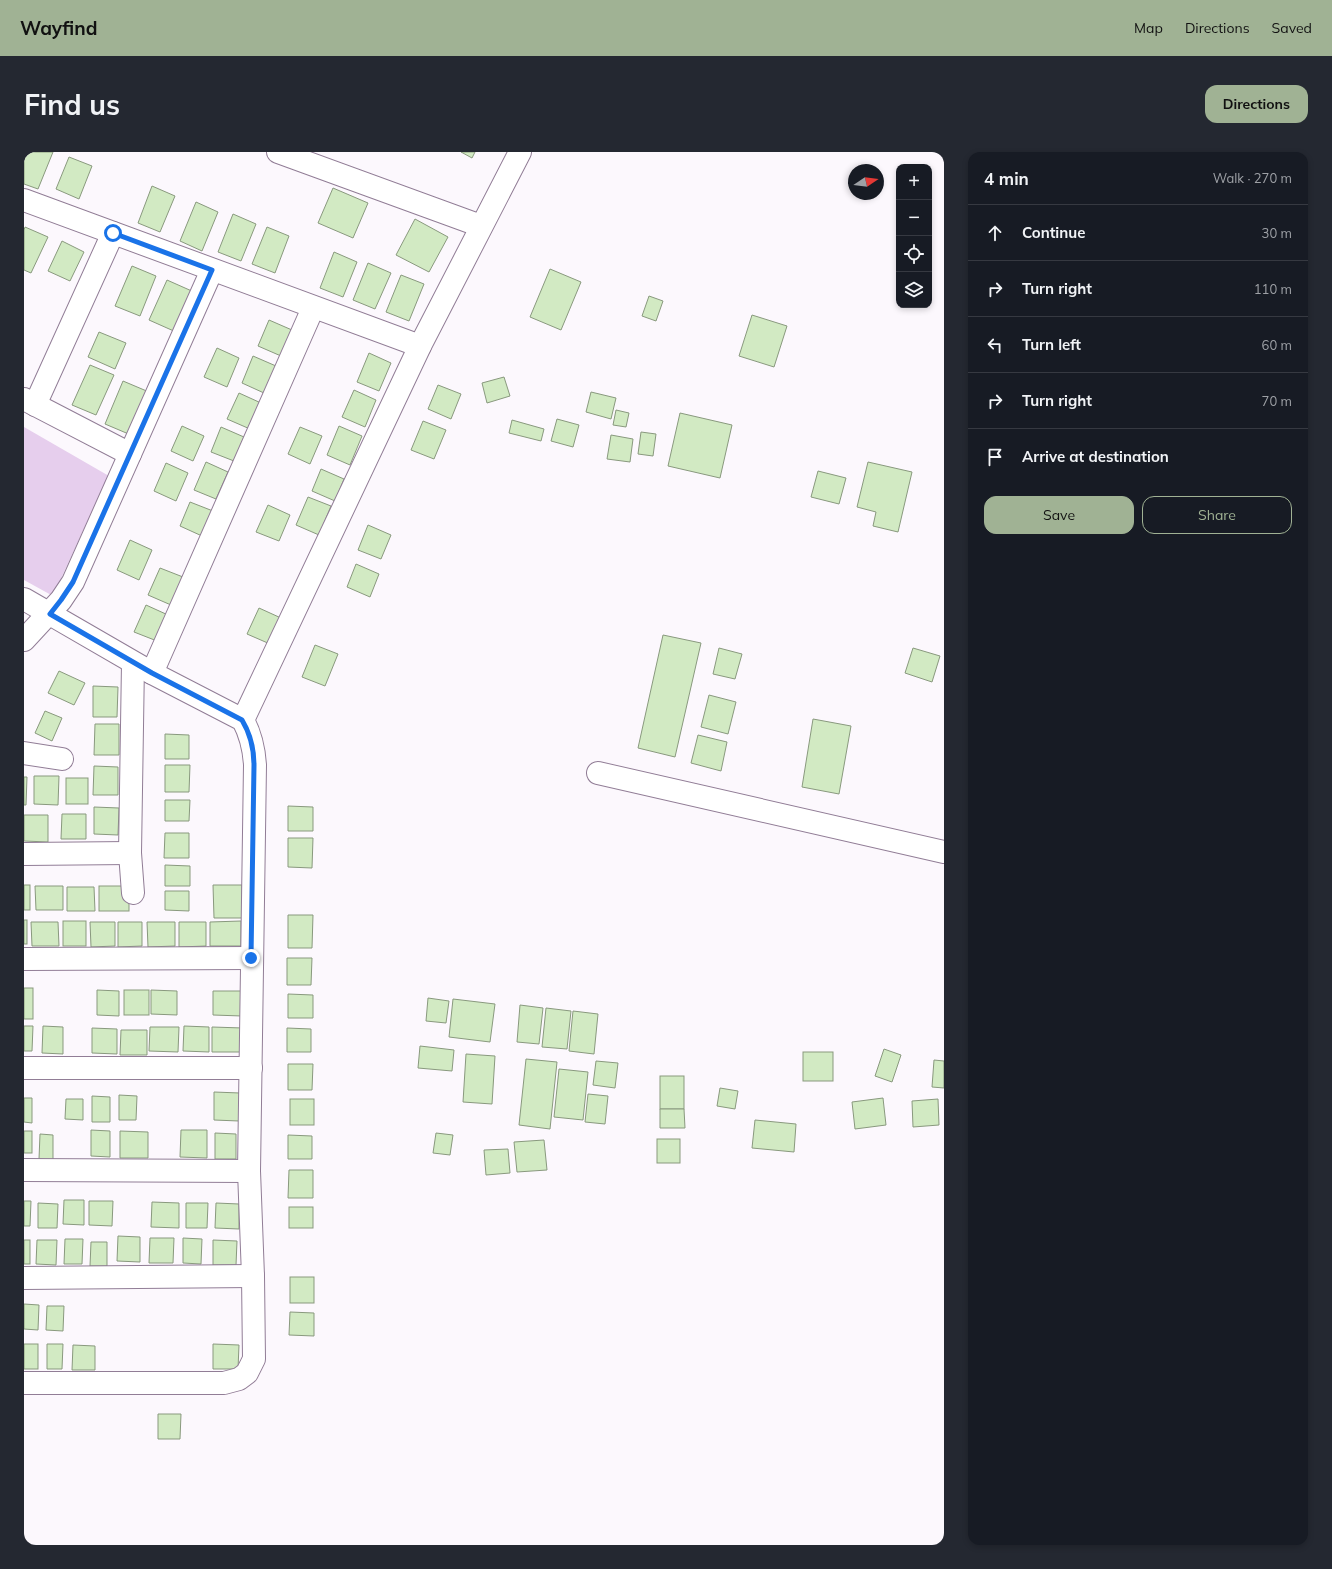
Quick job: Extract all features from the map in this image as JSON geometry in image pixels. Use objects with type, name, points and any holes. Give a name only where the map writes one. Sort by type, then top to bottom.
[{"type":"street","points":[[278,152],[481,226]]},
{"type":"street","points":[[242,720],[420,346],[520,152]]},
{"type":"street","points":[[24,200],[313,308],[420,346]]},
{"type":"street","points":[[113,233],[29,402],[130,454]]},
{"type":"street","points":[[24,640],[50,614],[73,582],[212,270]]},
{"type":"street","points":[[133,893],[130,853],[142,668],[313,308]]},
{"type":"street","points":[[24,599],[142,668],[242,720],[250,733],[254,747],[249,1171],[253,1276],[254,1360],[247,1373],[239,1379],[224,1383],[24,1383]]},
{"type":"street","points":[[24,753],[62,759]]},
{"type":"street","points":[[598,773],[944,852]]},
{"type":"street","points":[[24,854],[130,853]]},
{"type":"street","points":[[24,959],[251,958]]},
{"type":"street","points":[[24,1068],[251,1068]]},
{"type":"street","points":[[24,1170],[249,1171]]},
{"type":"street","points":[[24,1278],[253,1276]]},
{"type":"shaded area","points":[[24,427],[109,476],[108,489],[87,522],[53,596],[24,580]]},
{"type":"building","points":[[26,152],[53,152],[38,189],[24,184],[24,158]]},
{"type":"building","points":[[461,152],[475,152],[472,158]]},
{"type":"building","points":[[69,157],[92,166],[79,199],[56,189]]},
{"type":"building","points":[[152,186],[175,196],[160,232],[138,223]]},
{"type":"building","points":[[333,188],[368,203],[353,238],[318,223]]},
{"type":"building","points":[[196,202],[218,212],[202,251],[180,241]]},
{"type":"building","points":[[233,214],[256,224],[241,261],[218,252]]},
{"type":"building","points":[[415,219],[448,237],[429,272],[396,255]]},
{"type":"building","points":[[25,227],[48,237],[31,273],[24,270]]},
{"type":"building","points":[[267,227],[289,236],[275,273],[252,264]]},
{"type":"building","points":[[62,241],[84,252],[70,281],[48,271]]},
{"type":"building","points":[[334,252],[357,262],[343,297],[320,288]]},
{"type":"building","points":[[368,263],[391,273],[375,309],[353,300]]},
{"type":"building","points":[[132,266],[156,276],[140,316],[115,306]]},
{"type":"building","points":[[550,269],[581,282],[561,330],[530,317]]},
{"type":"building","points":[[401,275],[424,284],[409,321],[386,312]]},
{"type":"building","points":[[167,280],[194,292],[176,332],[149,320]]},
{"type":"building","points":[[649,296],[663,301],[656,321],[642,316]]},
{"type":"building","points":[[752,315],[787,326],[774,367],[739,356]]},
{"type":"building","points":[[269,320],[292,330],[281,356],[258,346]]},
{"type":"building","points":[[99,332],[126,343],[115,369],[88,357]]},
{"type":"building","points":[[217,348],[239,358],[227,387],[204,377]]},
{"type":"building","points":[[369,353],[391,363],[379,391],[357,382]]},
{"type":"building","points":[[253,356],[276,366],[264,393],[242,383]]},
{"type":"building","points":[[90,365],[114,375],[96,415],[72,405]]},
{"type":"building","points":[[504,377],[510,396],[487,403],[482,383]]},
{"type":"building","points":[[123,381],[149,392],[131,435],[105,424]]},
{"type":"building","points":[[438,385],[461,394],[451,419],[428,409]]},
{"type":"building","points":[[354,390],[376,400],[365,427],[342,417]]},
{"type":"building","points":[[591,392],[616,398],[611,419],[586,412]]},
{"type":"building","points":[[239,393],[261,403],[250,429],[227,419]]},
{"type":"building","points":[[616,410],[629,413],[626,427],[613,425]]},
{"type":"building","points":[[680,413],[732,425],[720,478],[668,466]]},
{"type":"building","points":[[557,419],[579,425],[573,447],[551,441]]},
{"type":"building","points":[[512,420],[544,429],[541,441],[509,433]]},
{"type":"building","points":[[423,421],[446,430],[434,459],[411,450]]},
{"type":"building","points":[[182,426],[204,436],[193,461],[171,451]]},
{"type":"building","points":[[339,426],[362,436],[350,465],[327,455]]},
{"type":"building","points":[[221,427],[244,437],[234,461],[211,452]]},
{"type":"building","points":[[300,427],[322,436],[310,464],[288,454]]},
{"type":"building","points":[[641,432],[656,434],[653,456],[638,454]]},
{"type":"building","points":[[611,435],[633,439],[630,462],[607,459]]},
{"type":"building","points":[[206,462],[228,472],[216,499],[194,490]]},
{"type":"building","points":[[868,462],[912,472],[898,532],[873,526],[876,512],[857,507]]},
{"type":"building","points":[[166,463],[188,473],[176,501],[154,491]]},
{"type":"building","points":[[321,469],[344,479],[335,501],[312,491]]},
{"type":"building","points":[[818,471],[846,478],[839,504],[811,497]]},
{"type":"building","points":[[308,497],[331,506],[319,535],[296,525]]},
{"type":"building","points":[[190,502],[213,511],[202,536],[180,526]]},
{"type":"building","points":[[268,505],[290,515],[279,541],[256,532]]},
{"type":"building","points":[[368,525],[391,535],[381,559],[358,550]]},
{"type":"building","points":[[130,540],[152,550],[139,580],[117,570]]},
{"type":"building","points":[[356,564],[379,574],[370,597],[347,587]]},
{"type":"building","points":[[160,568],[183,577],[171,605],[148,595]]},
{"type":"building","points":[[146,605],[168,615],[157,641],[134,632]]},
{"type":"building","points":[[259,608],[281,618],[270,644],[247,634]]},
{"type":"building","points":[[663,635],[701,643],[675,757],[638,748]]},
{"type":"building","points":[[315,645],[338,654],[325,686],[302,677]]},
{"type":"building","points":[[719,648],[742,654],[735,679],[713,674]]},
{"type":"building","points":[[913,648],[940,656],[932,682],[905,673]]},
{"type":"building","points":[[59,671],[85,683],[74,705],[48,693]]},
{"type":"building","points":[[93,686],[118,687],[117,717],[93,717]]},
{"type":"building","points":[[709,695],[736,702],[728,734],[701,727]]},
{"type":"building","points":[[45,711],[62,718],[52,741],[35,733]]},
{"type":"building","points":[[813,719],[851,726],[839,794],[802,787]]},
{"type":"building","points":[[95,724],[119,724],[119,755],[94,755]]},
{"type":"building","points":[[165,734],[189,735],[189,759],[165,759]]},
{"type":"building","points":[[698,735],[727,742],[721,771],[691,763]]},
{"type":"building","points":[[165,765],[190,765],[189,792],[165,792]]},
{"type":"building","points":[[94,766],[118,767],[118,795],[93,795]]},
{"type":"building","points":[[34,776],[59,776],[58,805],[34,804]]},
{"type":"building","points":[[24,777],[27,777],[26,805],[24,805]]},
{"type":"building","points":[[66,778],[88,778],[88,804],[66,804]]},
{"type":"building","points":[[165,800],[190,800],[189,821],[165,821]]},
{"type":"building","points":[[288,806],[313,807],[313,831],[288,831]]},
{"type":"building","points":[[94,807],[119,808],[118,835],[94,834]]},
{"type":"building","points":[[62,814],[86,814],[86,839],[61,839]]},
{"type":"building","points":[[24,815],[48,815],[48,842],[24,841]]},
{"type":"building","points":[[165,833],[189,833],[189,858],[164,858]]},
{"type":"building","points":[[288,838],[313,838],[312,868],[288,867]]},
{"type":"building","points":[[165,865],[190,866],[190,886],[165,886]]},
{"type":"building","points":[[24,885],[30,885],[30,910],[24,910]]},
{"type":"building","points":[[213,885],[242,885],[242,918],[214,918]]},
{"type":"building","points":[[35,886],[63,886],[63,910],[36,910]]},
{"type":"building","points":[[99,886],[129,886],[129,911],[99,911]]},
{"type":"building","points":[[67,887],[94,887],[95,911],[67,911]]},
{"type":"building","points":[[165,891],[189,891],[189,911],[165,910]]},
{"type":"building","points":[[288,915],[313,915],[312,948],[288,948]]},
{"type":"building","points":[[24,920],[27,920],[27,944],[24,944]]},
{"type":"building","points":[[63,921],[86,921],[86,946],[63,946]]},
{"type":"building","points":[[241,921],[241,946],[210,946],[210,922]]},
{"type":"building","points":[[31,922],[58,922],[59,946],[32,946]]},
{"type":"building","points":[[90,922],[115,922],[115,946],[91,947]]},
{"type":"building","points":[[118,922],[142,922],[142,946],[118,947]]},
{"type":"building","points":[[147,922],[175,922],[175,946],[148,947]]},
{"type":"building","points":[[179,922],[206,922],[206,946],[179,947]]},
{"type":"building","points":[[287,958],[312,958],[311,985],[287,985]]},
{"type":"building","points":[[24,988],[33,988],[33,1019],[24,1019]]},
{"type":"building","points":[[97,990],[119,991],[119,1016],[97,1015]]},
{"type":"building","points":[[124,990],[149,990],[149,1015],[124,1015]]},
{"type":"building","points":[[151,990],[177,991],[177,1015],[151,1014]]},
{"type":"building","points":[[213,991],[243,991],[242,1016],[213,1015]]},
{"type":"building","points":[[288,994],[313,995],[313,1018],[288,1018]]},
{"type":"building","points":[[428,998],[449,1001],[446,1023],[426,1021]]},
{"type":"building","points":[[453,999],[495,1004],[490,1042],[449,1037]]},
{"type":"building","points":[[520,1005],[543,1008],[539,1044],[517,1042]]},
{"type":"building","points":[[546,1008],[571,1011],[567,1049],[542,1047]]},
{"type":"building","points":[[573,1011],[598,1014],[594,1054],[569,1051]]},
{"type":"building","points":[[24,1026],[33,1026],[32,1051],[24,1051]]},
{"type":"building","points":[[43,1026],[63,1027],[63,1054],[42,1053]]},
{"type":"building","points":[[184,1026],[209,1027],[209,1052],[183,1051]]},
{"type":"building","points":[[150,1027],[179,1027],[178,1052],[149,1051]]},
{"type":"building","points":[[212,1027],[243,1028],[242,1052],[212,1052]]},
{"type":"building","points":[[92,1028],[117,1029],[117,1054],[92,1053]]},
{"type":"building","points":[[287,1028],[311,1029],[311,1052],[287,1052]]},
{"type":"building","points":[[121,1030],[147,1030],[147,1055],[120,1055]]},
{"type":"building","points":[[420,1046],[454,1050],[452,1071],[418,1068]]},
{"type":"building","points":[[884,1049],[901,1055],[892,1082],[875,1076]]},
{"type":"building","points":[[803,1052],[833,1052],[833,1081],[803,1081]]},
{"type":"building","points":[[466,1054],[495,1056],[492,1104],[463,1102]]},
{"type":"building","points":[[526,1059],[557,1062],[550,1129],[519,1125]]},
{"type":"building","points":[[934,1060],[944,1061],[944,1088],[932,1087]]},
{"type":"building","points":[[596,1061],[618,1063],[615,1088],[593,1085]]},
{"type":"building","points":[[288,1064],[313,1064],[312,1090],[288,1090]]},
{"type":"building","points":[[559,1069],[588,1072],[583,1120],[554,1117]]},
{"type":"building","points":[[660,1076],[684,1076],[684,1109],[660,1109]]},
{"type":"building","points":[[720,1088],[738,1091],[735,1109],[717,1106]]},
{"type":"building","points":[[214,1092],[240,1093],[239,1121],[214,1120]]},
{"type":"building","points":[[588,1094],[608,1096],[605,1124],[585,1122]]},
{"type":"building","points":[[119,1095],[137,1096],[136,1120],[119,1120]]},
{"type":"building","points":[[92,1096],[110,1097],[110,1122],[92,1122]]},
{"type":"building","points":[[24,1098],[32,1098],[32,1123],[24,1122]]},
{"type":"building","points":[[883,1098],[886,1125],[855,1129],[852,1102]]},
{"type":"building","points":[[66,1099],[83,1099],[83,1120],[65,1119]]},
{"type":"building","points":[[290,1099],[314,1099],[314,1125],[290,1125]]},
{"type":"building","points":[[938,1099],[939,1125],[913,1127],[912,1101]]},
{"type":"building","points":[[660,1109],[684,1109],[685,1128],[660,1128]]},
{"type":"building","points":[[755,1120],[796,1124],[794,1152],[752,1148]]},
{"type":"building","points":[[91,1130],[110,1131],[110,1157],[91,1156]]},
{"type":"building","points":[[181,1130],[207,1130],[207,1158],[180,1157]]},
{"type":"building","points":[[24,1131],[32,1131],[32,1153],[24,1153]]},
{"type":"building","points":[[120,1131],[148,1132],[148,1158],[120,1158]]},
{"type":"building","points":[[215,1133],[236,1134],[236,1159],[215,1159]]},
{"type":"building","points":[[436,1133],[453,1135],[450,1155],[433,1153]]},
{"type":"building","points":[[40,1134],[53,1135],[53,1160],[39,1159]]},
{"type":"building","points":[[288,1135],[312,1136],[312,1159],[288,1159]]},
{"type":"building","points":[[657,1139],[680,1139],[680,1163],[657,1163]]},
{"type":"building","points":[[544,1140],[547,1170],[517,1172],[514,1142]]},
{"type":"building","points":[[508,1149],[510,1173],[486,1175],[484,1150]]},
{"type":"building","points":[[289,1170],[313,1170],[313,1198],[288,1198]]},
{"type":"building","points":[[64,1200],[84,1200],[84,1225],[63,1224]]},
{"type":"building","points":[[24,1201],[31,1201],[30,1226],[24,1226]]},
{"type":"building","points":[[89,1201],[113,1201],[112,1226],[89,1225]]},
{"type":"building","points":[[152,1202],[179,1203],[179,1228],[151,1227]]},
{"type":"building","points":[[38,1203],[58,1204],[57,1228],[38,1228]]},
{"type":"building","points":[[186,1203],[208,1203],[207,1228],[186,1228]]},
{"type":"building","points":[[216,1203],[239,1204],[239,1229],[215,1228]]},
{"type":"building","points":[[289,1207],[313,1207],[313,1228],[289,1228]]},
{"type":"building","points":[[118,1236],[140,1237],[140,1262],[117,1261]]},
{"type":"building","points":[[150,1238],[174,1238],[173,1263],[149,1263]]},
{"type":"building","points":[[183,1238],[202,1239],[201,1264],[183,1263]]},
{"type":"building","points":[[65,1239],[83,1239],[82,1264],[64,1264]]},
{"type":"building","points":[[24,1240],[30,1240],[30,1264],[24,1264]]},
{"type":"building","points":[[37,1240],[57,1240],[56,1265],[36,1264]]},
{"type":"building","points":[[213,1240],[237,1241],[236,1265],[213,1265]]},
{"type":"building","points":[[91,1242],[107,1242],[107,1266],[90,1266]]},
{"type":"building","points":[[290,1277],[314,1277],[314,1303],[290,1303]]},
{"type":"building","points":[[24,1304],[39,1305],[38,1330],[24,1329]]},
{"type":"building","points":[[47,1306],[64,1306],[63,1331],[46,1330]]},
{"type":"building","points":[[290,1312],[314,1313],[314,1336],[289,1335]]},
{"type":"building","points":[[24,1344],[38,1344],[38,1369],[24,1369]]},
{"type":"building","points":[[47,1344],[63,1344],[62,1369],[47,1369]]},
{"type":"building","points":[[213,1344],[239,1345],[238,1369],[213,1369]]},
{"type":"building","points":[[73,1345],[95,1346],[95,1370],[72,1370]]},
{"type":"building","points":[[158,1414],[181,1414],[180,1439],[158,1439]]},
{"type":"route","points":[[113,233],[212,270],[73,582],[50,614],[133,663],[242,720],[250,733],[254,747],[251,958]]}]
